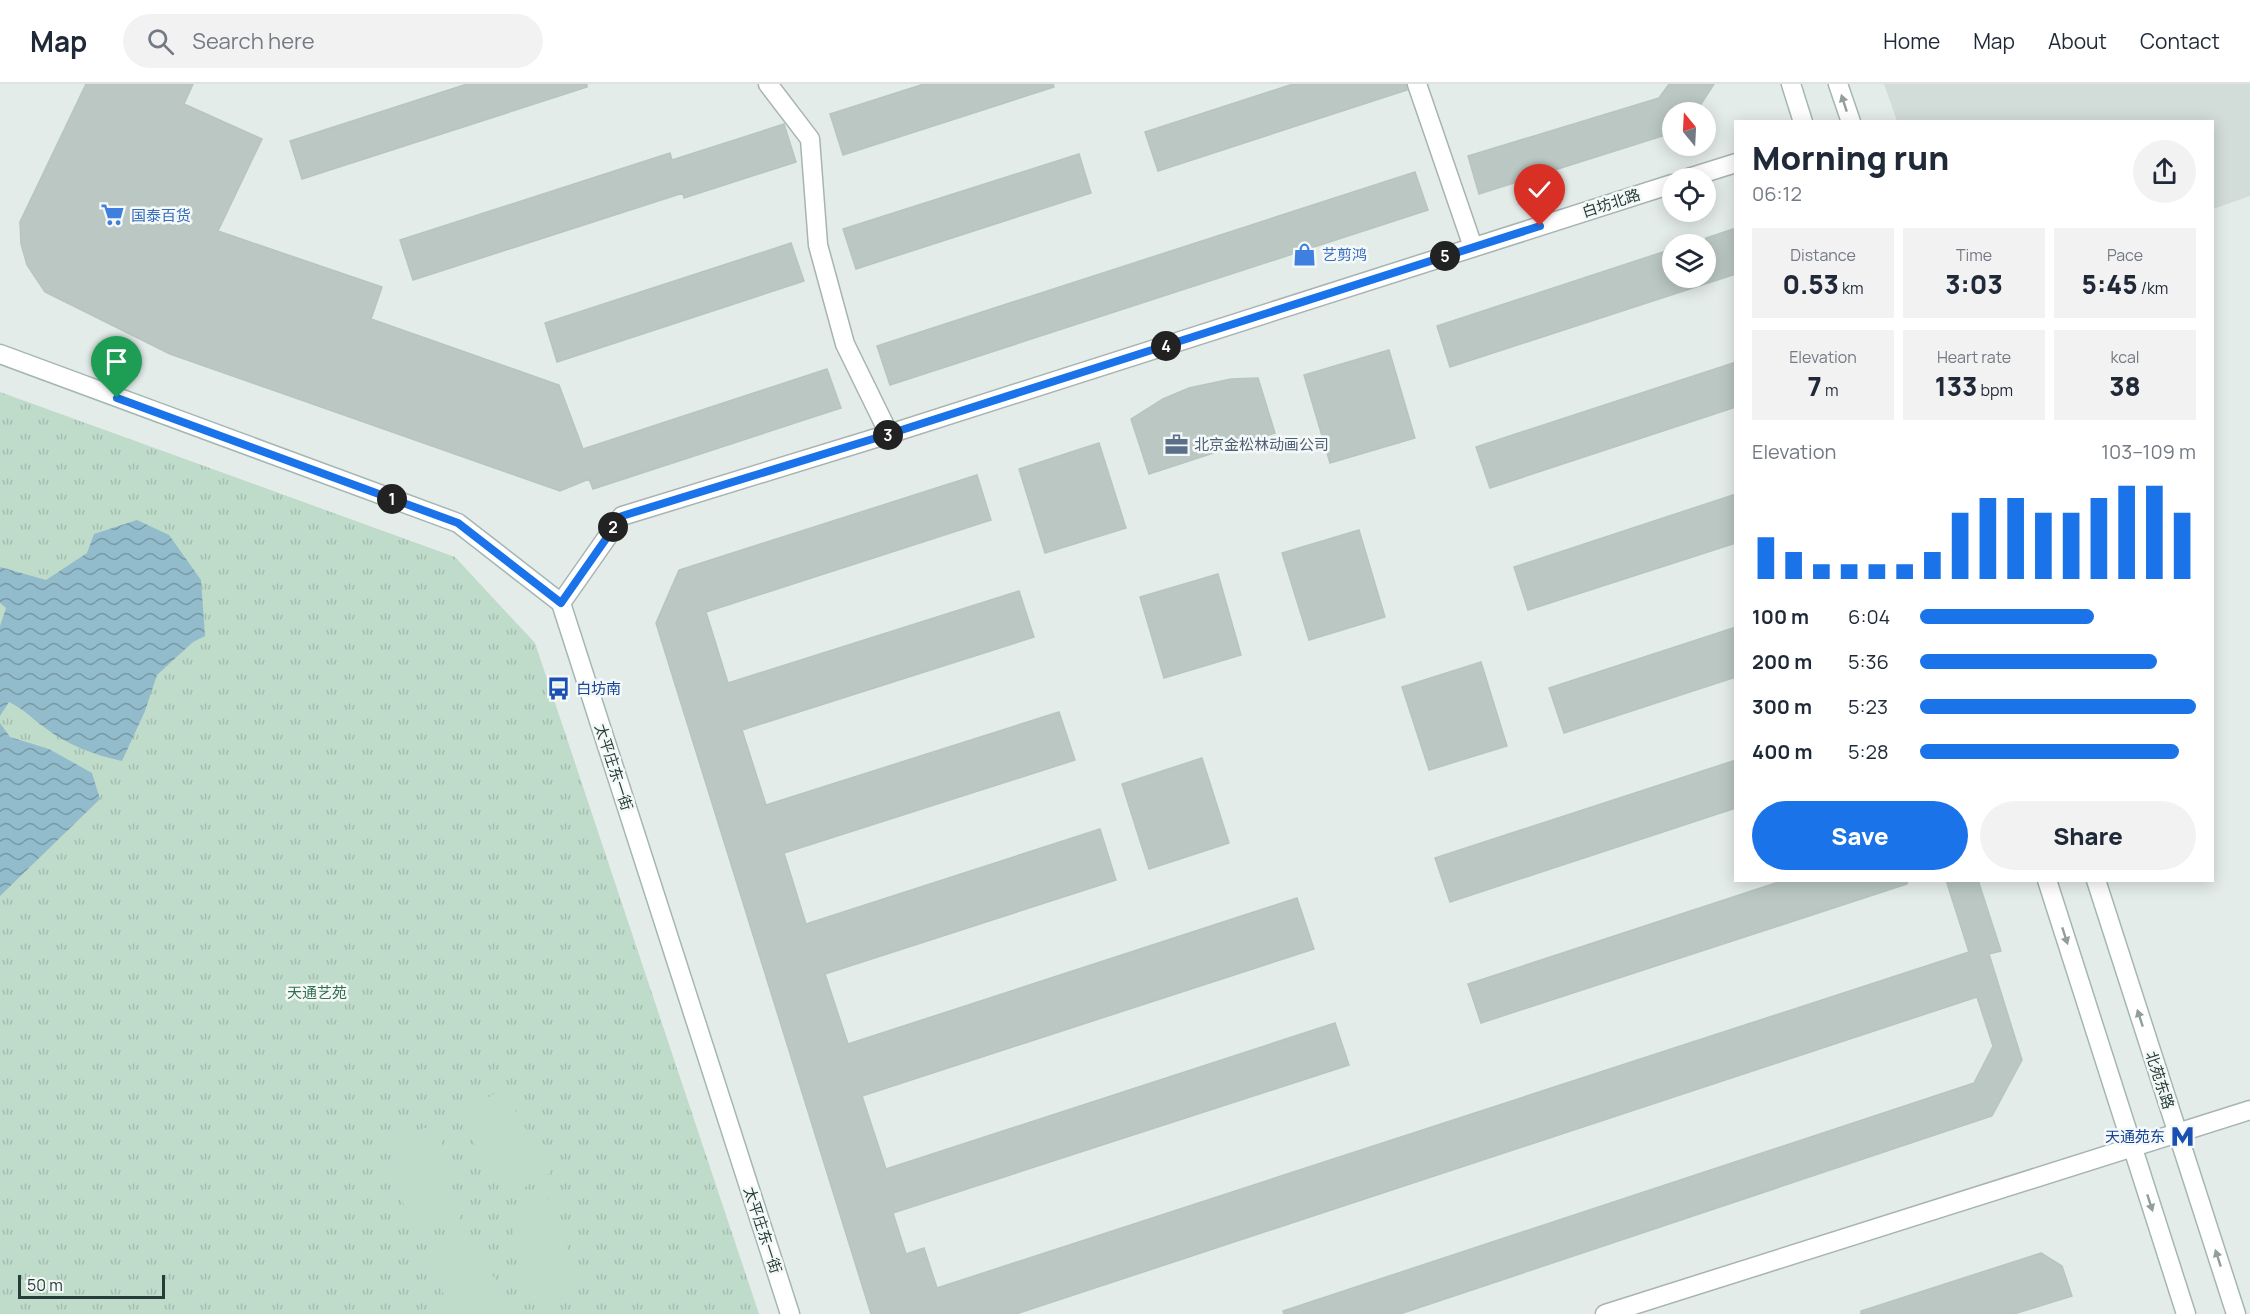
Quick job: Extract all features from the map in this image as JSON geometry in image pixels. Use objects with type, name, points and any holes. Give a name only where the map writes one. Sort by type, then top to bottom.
[{"type":"street","points":[[768,84],[810,139],[818,245],[844,344],[889,434]]},
{"type":"street","points":[[1417,84],[1473,247]]},
{"type":"street","points":[[1791,84],[1802,120]]},
{"type":"street","points":[[1838,84],[1850,120]]},
{"type":"street","points":[[1716,169],[1734,164]]},
{"type":"street","name":"白坊北路","points":[[561,603],[622,516],[889,434],[1662,186]]},
{"type":"street","points":[[0,354],[458,523],[561,603]]},
{"type":"street","name":"太平庄东一街","points":[[561,603],[790,1314]]},
{"type":"street","points":[[2048,882],[2186,1314]]},
{"type":"street","name":"北苑东路","points":[[2097,882],[2236,1314]]},
{"type":"street","points":[[1605,1314],[2250,1110]]},
{"type":"shaded area","points":[[1884,84],[2250,84],[2250,196],[2214,209],[2214,120],[1897,120]]},
{"type":"green space","name":"天通艺苑","points":[[0,392],[455,557],[535,643],[759,1314],[0,1314]]},
{"type":"green space","points":[[503,1089],[551,1172],[506,1198],[458,1115]]},
{"type":"green space","points":[[437,1125],[461,1222],[411,1234],[387,1138]]},
{"type":"green space","points":[[555,1197],[578,1294],[530,1305],[508,1208]]},
{"type":"green space","points":[[466,1230],[514,1311],[510,1314],[456,1314],[421,1257]]},
{"type":"water","points":[[137,520],[169,535],[201,580],[205,636],[193,642],[157,675],[145,711],[122,761],[101,756],[71,744],[9,702],[0,716],[0,626],[6,608],[0,603],[0,567],[46,580],[87,553],[94,534]]},
{"type":"water","points":[[0,723],[10,737],[49,749],[92,773],[100,799],[0,896]]},
{"type":"building","points":[[86,84],[193,84],[184,104],[262,139],[218,231],[382,287],[371,319],[559,385],[583,449],[827,369],[841,408],[593,489],[589,479],[560,491],[170,354],[45,292],[27,265],[21,244],[20,222]]},
{"type":"building","points":[[467,84],[587,84],[587,87],[302,179],[290,141]]},
{"type":"building","points":[[924,84],[1053,84],[1054,87],[843,155],[830,114]]},
{"type":"building","points":[[1293,84],[1406,84],[1407,90],[1158,171],[1145,132]]},
{"type":"building","points":[[1669,84],[1714,84],[1702,102],[1662,102],[1662,136],[1479,194],[1468,156],[1659,98]]},
{"type":"building","points":[[784,124],[796,162],[684,198],[683,193],[413,280],[400,240],[670,153],[672,160]]},
{"type":"building","points":[[1079,154],[1091,193],[856,269],[843,229]]},
{"type":"building","points":[[1415,172],[1428,210],[890,385],[877,346]]},
{"type":"building","points":[[1734,229],[1734,275],[1716,281],[1716,235]]},
{"type":"building","points":[[791,243],[804,281],[557,362],[545,323]]},
{"type":"building","points":[[1662,252],[1662,288],[1693,288],[1450,367],[1437,326]]},
{"type":"building","points":[[1389,350],[1415,438],[1330,463],[1304,375]]},
{"type":"building","points":[[1734,363],[1734,408],[1490,488],[1476,447]]},
{"type":"building","points":[[1258,378],[1275,433],[1149,474],[1131,419],[1163,399],[1189,388],[1231,379]]},
{"type":"building","points":[[1099,443],[1126,528],[1045,553],[1019,469]]},
{"type":"building","points":[[977,475],[991,520],[706,612],[728,683],[1019,591],[1034,637],[742,730],[766,805],[1059,712],[1075,760],[784,853],[806,924],[1100,829],[1116,880],[825,974],[848,1044],[1297,898],[1314,949],[862,1096],[886,1169],[1335,1023],[1349,1065],[893,1213],[906,1254],[924,1248],[937,1288],[1969,952],[1947,882],[1979,882],[2001,951],[1989,954],[2022,1060],[1992,1116],[1400,1314],[1284,1314],[1283,1311],[1974,1083],[1993,1046],[1977,997],[1016,1314],[871,1314],[656,623],[679,570]]},
{"type":"building","points":[[1734,495],[1734,544],[1528,610],[1514,567]]},
{"type":"building","points":[[1359,530],[1385,617],[1309,640],[1282,553]]},
{"type":"building","points":[[1218,574],[1241,655],[1164,678],[1140,597]]},
{"type":"building","points":[[1734,628],[1734,678],[1564,733],[1549,688]]},
{"type":"building","points":[[1481,662],[1507,746],[1429,770],[1402,687]]},
{"type":"building","points":[[1202,758],[1229,843],[1149,869],[1122,784]]},
{"type":"building","points":[[1734,761],[1734,809],[1450,902],[1435,858]]},
{"type":"building","points":[[1779,882],[1907,882],[1907,884],[1481,1023],[1468,984]]},
{"type":"building","points":[[2041,1253],[2062,1266],[2072,1296],[2014,1314],[1861,1314],[1861,1311]]},
{"type":"place","name":"国泰百货","points":[[113,215]]},
{"type":"place","name":"艺剪鸿","points":[[1304,254]]},
{"type":"place","name":"北京金松林动画公司","points":[[1176,444]]},
{"type":"place","name":"白坊南","points":[[558,688]]},
{"type":"place","name":"天通苑东","points":[[2183,1136]]},
{"type":"route","points":[[117,398],[458,523],[561,603],[622,516],[889,434],[1540,226]]}]
